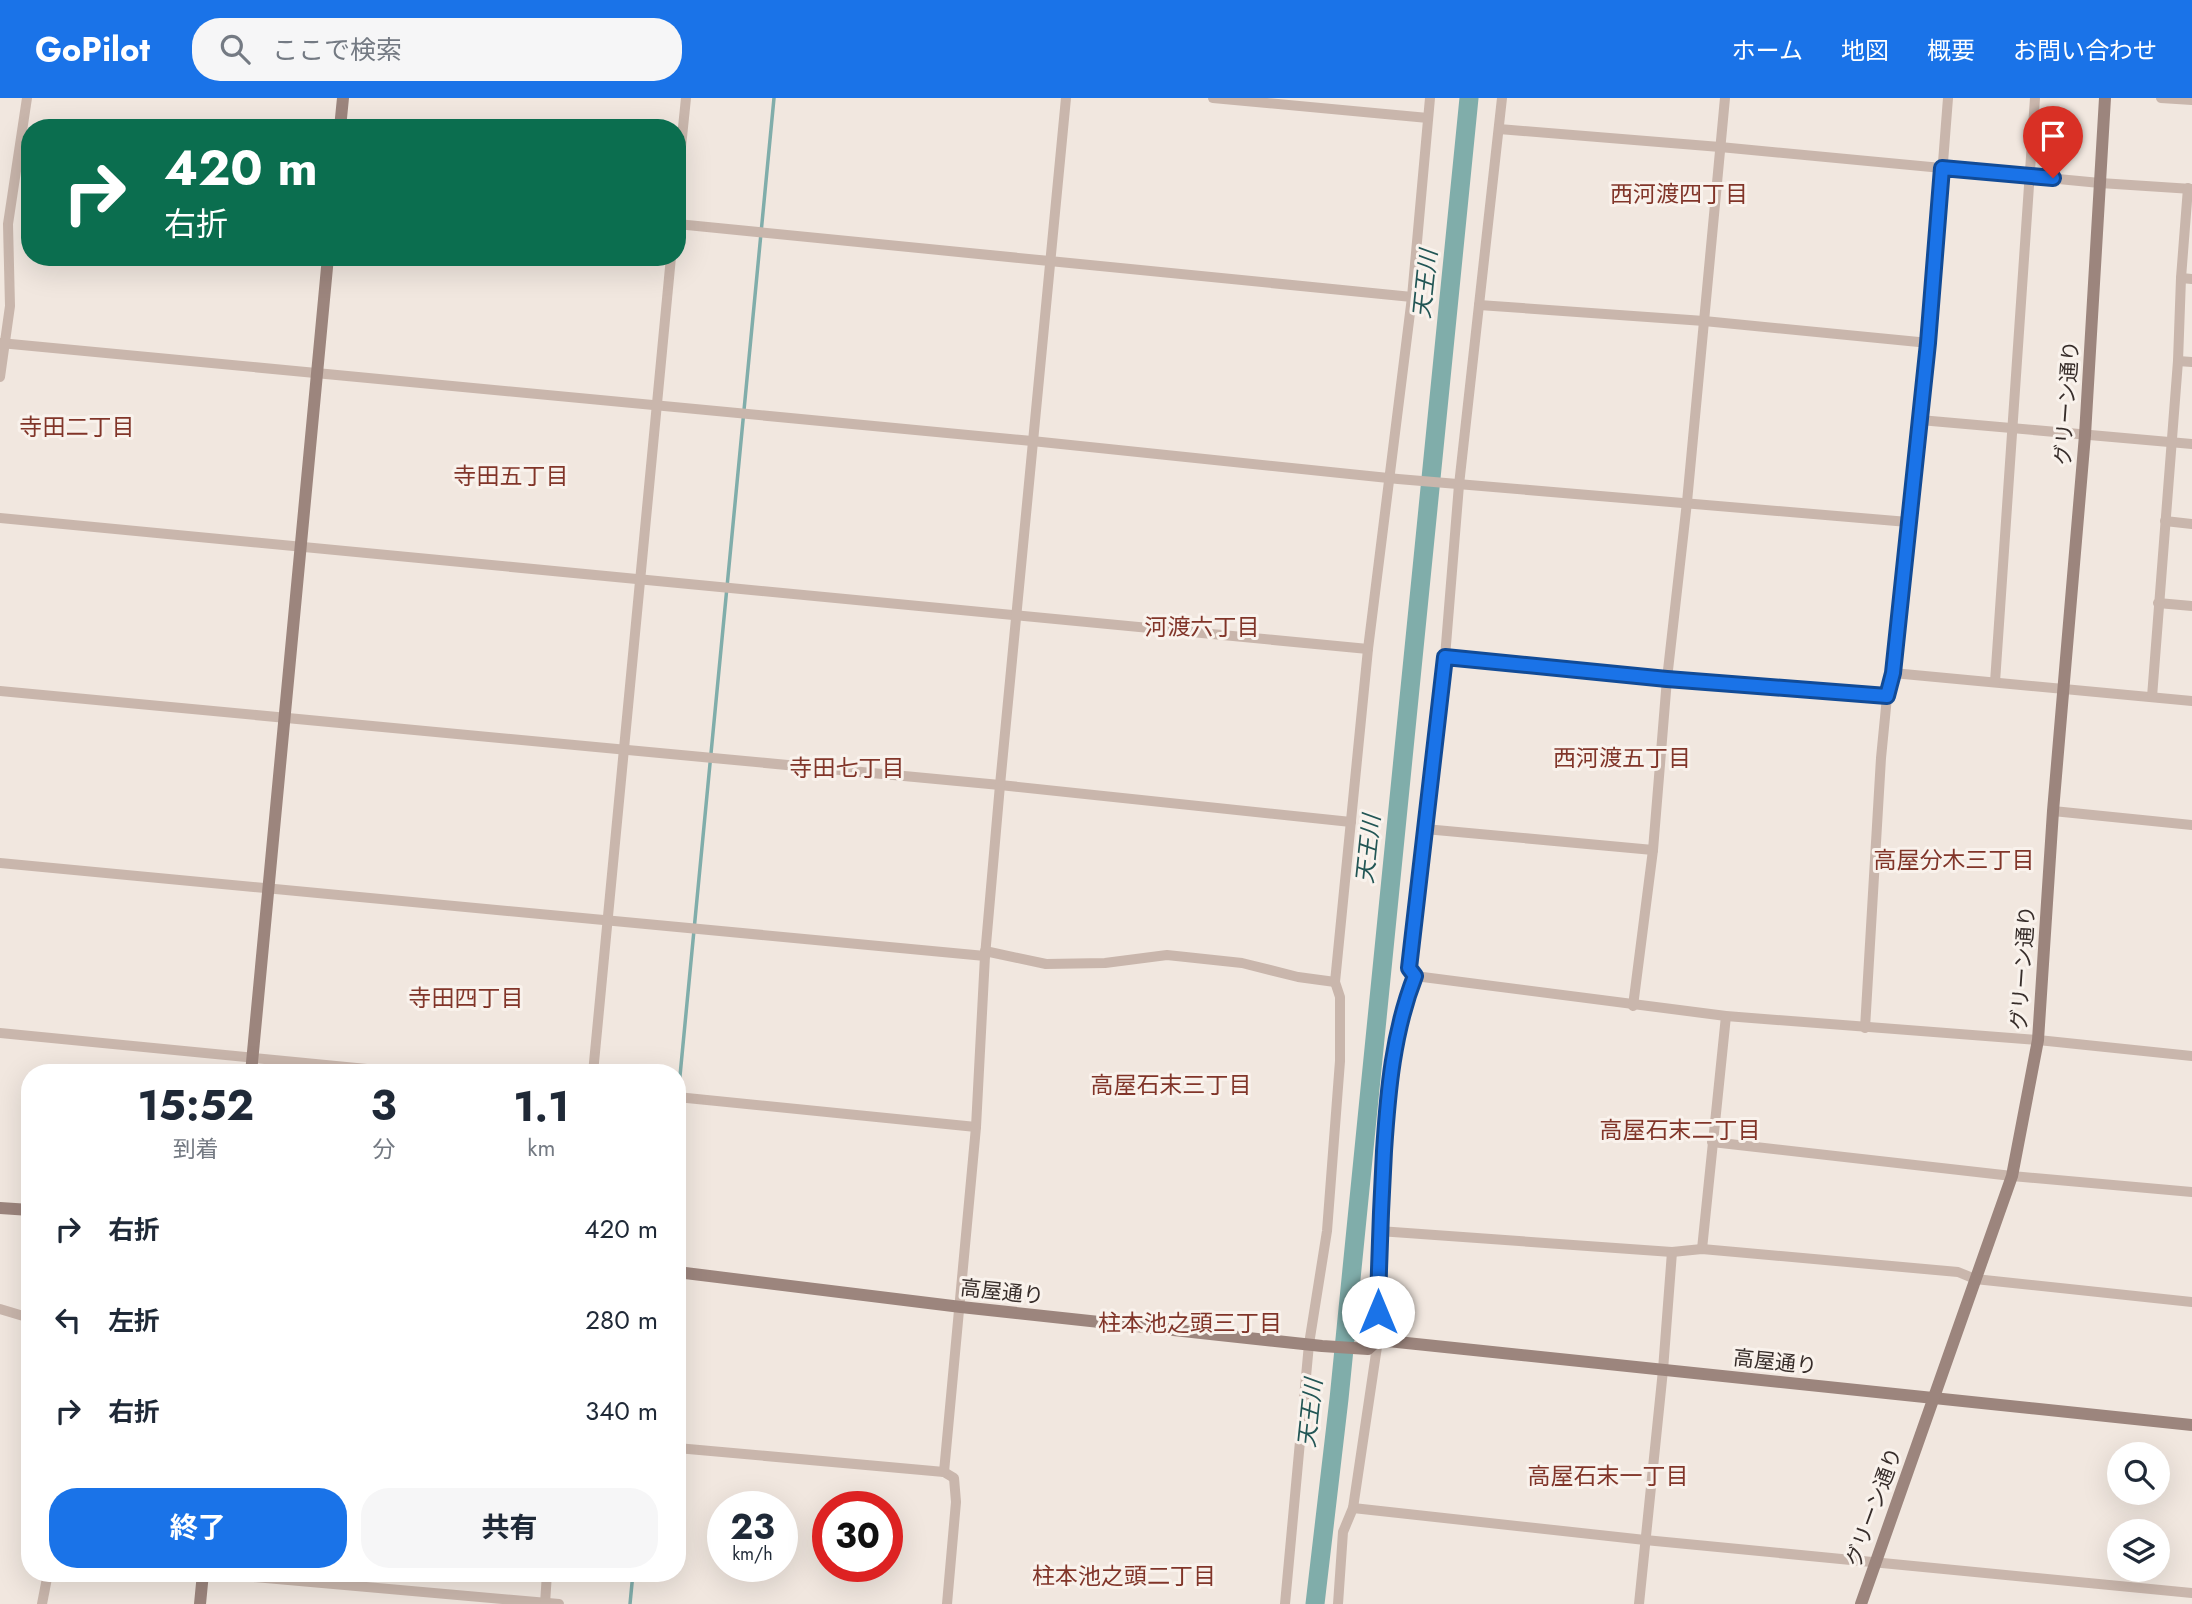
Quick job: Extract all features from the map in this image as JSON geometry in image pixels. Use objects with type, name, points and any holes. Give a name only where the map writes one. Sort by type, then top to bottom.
[{"type":"street","points":[[26,119],[27,98]]},
{"type":"street","points":[[341,119],[343,98]]},
{"type":"street","points":[[684,119],[686,98]]},
{"type":"street","points":[[944,1472],[976,1127],[985,954],[1000,785],[1066,98]]},
{"type":"street","points":[[1213,98],[1428,118]]},
{"type":"street","points":[[1285,1604],[1327,1231],[1340,1061],[1340,997],[1335,982],[1368,649],[1394,479],[1430,98]]},
{"type":"street","points":[[1503,98],[1479,305],[1454,484],[1445,657],[1409,968],[1415,976],[1633,1006],[1865,1028],[2038,1040],[2192,1056]]},
{"type":"street","points":[[1633,1006],[1653,850],[1667,679],[1687,502],[1725,98]]},
{"type":"street","points":[[1865,1028],[1881,758],[1887,696],[1893,673],[1928,343],[1948,98]]},
{"type":"street","points":[[1995,682],[2035,98]]},
{"type":"street","name":"グリーン通り","points":[[1861,1604],[2012,1176],[2038,1040],[2053,811],[2085,435],[2105,98]]},
{"type":"street","points":[[2161,98],[2192,100]]},
{"type":"street","points":[[1499,129],[2100,183],[2190,188],[2187,279],[2151,697]]},
{"type":"street","points":[[0,377],[2,343],[10,306],[8,224],[21,173]]},
{"type":"street","points":[[686,225],[1412,297]]},
{"type":"street","points":[[252,1064],[327,266]]},
{"type":"street","points":[[594,1064],[669,266]]},
{"type":"street","points":[[1479,305],[1704,321],[1928,343]]},
{"type":"street","points":[[2,343],[1032,440],[1394,479],[1908,522]]},
{"type":"street","points":[[2178,361],[2192,362]]},
{"type":"street","points":[[1920,420],[2192,444]]},
{"type":"street","points":[[0,518],[1368,649]]},
{"type":"street","points":[[2165,521],[2192,524]]},
{"type":"street","points":[[2158,603],[2192,606]]},
{"type":"street","points":[[1445,657],[1667,679],[1887,696]]},
{"type":"street","points":[[1893,673],[2192,701]]},
{"type":"street","points":[[0,691],[1000,785],[1351,822]]},
{"type":"street","points":[[2053,811],[2192,825]]},
{"type":"street","points":[[1425,829],[1653,850]]},
{"type":"street","points":[[0,863],[708,931],[985,954],[1046,964],[1105,963],[1167,955],[1242,963],[1298,977],[1335,982]]},
{"type":"street","points":[[1338,1604],[1343,1532],[1353,1508],[1378,1340],[1379,1231],[1394,1042],[1415,976]]},
{"type":"street","points":[[1702,1249],[1726,1016]]},
{"type":"street","points":[[0,1033],[315,1064]]},
{"type":"street","points":[[686,1098],[976,1127]]},
{"type":"street","points":[[1712,1142],[2012,1176],[2192,1192]]},
{"type":"street","points":[[0,1208],[21,1209]]},
{"type":"street","points":[[1379,1231],[1672,1252],[1702,1249],[1958,1272],[1975,1279],[2192,1302]]},
{"type":"street","points":[[1639,1604],[1672,1252]]},
{"type":"street","name":"高屋通り","points":[[686,1273],[961,1307],[1316,1345],[1368,1349],[1378,1340],[2192,1425]]},
{"type":"street","points":[[0,1309],[21,1315]]},
{"type":"street","points":[[686,1449],[944,1472],[954,1478],[956,1503],[947,1604]]},
{"type":"street","points":[[1353,1508],[1645,1540],[2192,1593]]},
{"type":"street","points":[[42,1604],[46,1582]]},
{"type":"street","points":[[200,1604],[202,1582]]},
{"type":"street","points":[[310,1582],[559,1604]]},
{"type":"street","points":[[545,1603],[546,1582]]},
{"type":"waterway","points":[[681,1064],[774,98]]},
{"type":"waterway","name":"天王川","points":[[1315,1604],[1339,1399],[1469,98]]},
{"type":"waterway","points":[[630,1604],[632,1582]]},
{"type":"district","name":"西河渡四丁目","points":[[1679,194]]},
{"type":"district","name":"寺田二丁目","points":[[77,427]]},
{"type":"district","name":"寺田五丁目","points":[[511,476]]},
{"type":"district","name":"河渡六丁目","points":[[1202,627]]},
{"type":"district","name":"西河渡五丁目","points":[[1622,758]]},
{"type":"district","name":"寺田七丁目","points":[[847,768]]},
{"type":"district","name":"高屋分木三丁目","points":[[1954,860]]},
{"type":"district","name":"寺田四丁目","points":[[466,998]]},
{"type":"district","name":"高屋石末三丁目","points":[[1171,1085]]},
{"type":"district","name":"高屋石末二丁目","points":[[1680,1130]]},
{"type":"district","name":"柱本池之頭三丁目","points":[[1190,1323]]},
{"type":"district","name":"高屋石末一丁目","points":[[1608,1476]]},
{"type":"district","name":"柱本池之頭二丁目","points":[[1124,1576]]},
{"type":"route","points":[[1378,1312],[1379,1231],[1394,1042],[1415,976],[1409,968],[1445,657],[1667,679],[1887,696],[1893,673],[1928,343],[1942,168],[2053,178]]}]
